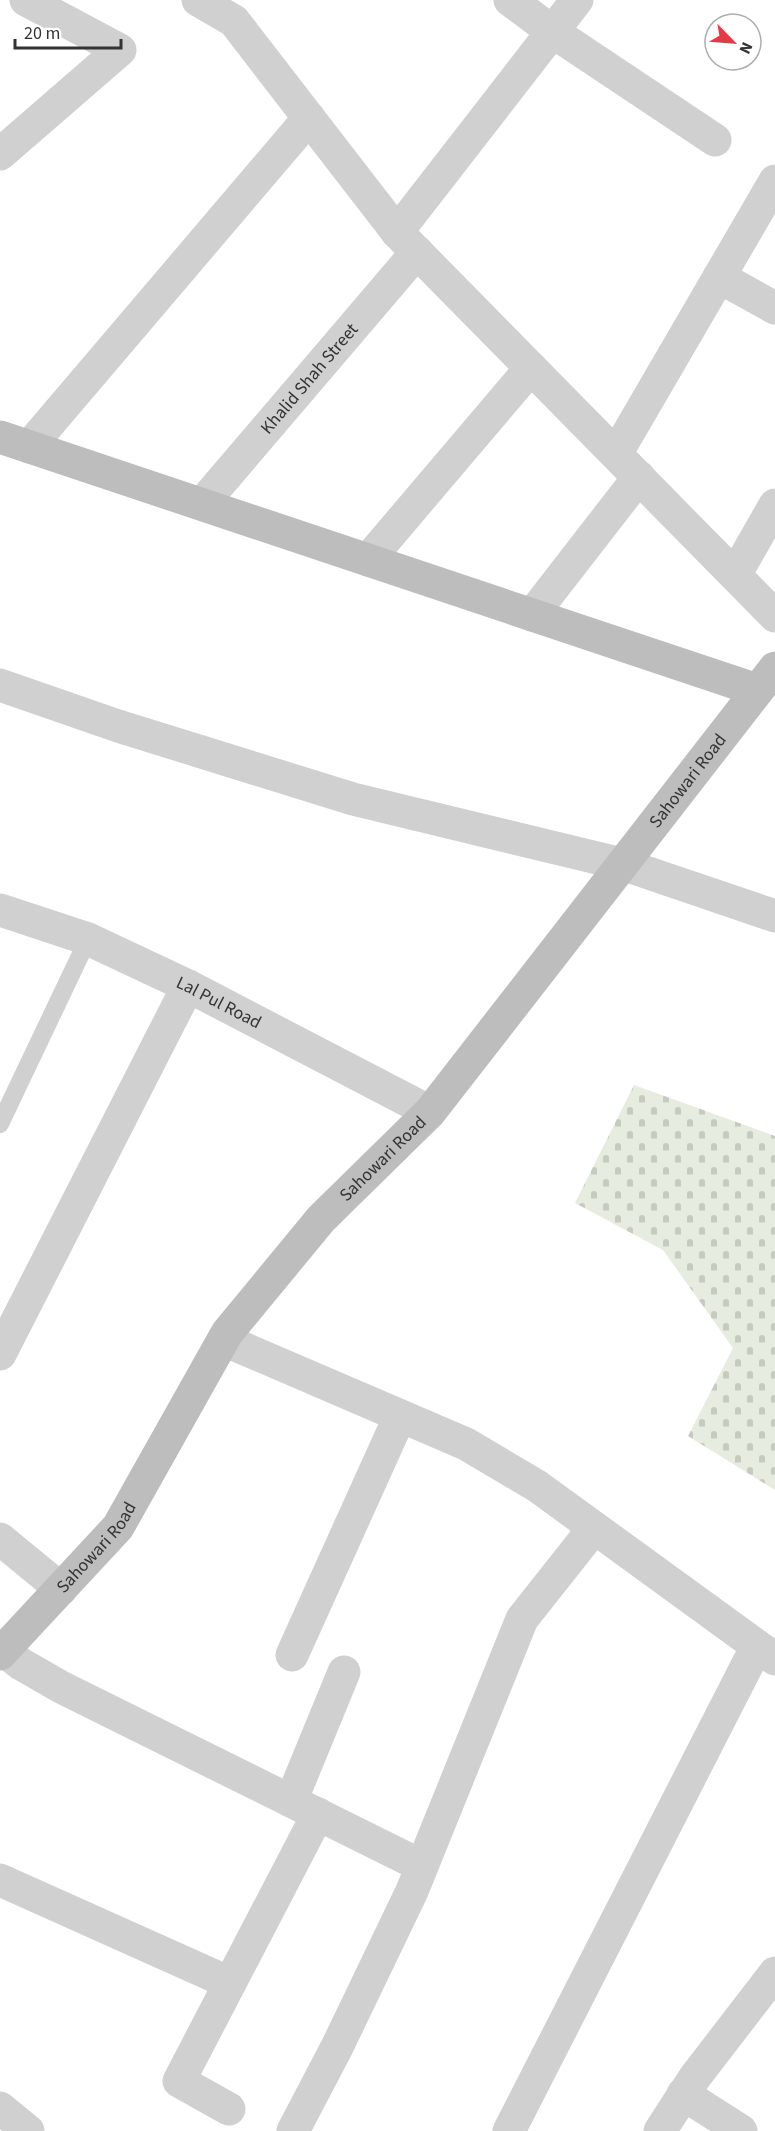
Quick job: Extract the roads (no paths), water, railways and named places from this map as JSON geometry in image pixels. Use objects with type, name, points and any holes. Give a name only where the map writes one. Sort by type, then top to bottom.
[{"type":"street","points":[[0,154],[120,50],[26,0]]},
{"type":"street","points":[[198,0],[234,21],[407,242],[775,615]]},
{"type":"street","points":[[510,0],[552,32],[715,140]]},
{"type":"street","name":"Khalid Shah Street","points":[[202,504],[407,242],[552,32],[578,0]]},
{"type":"street","points":[[309,118],[14,442],[532,615],[766,679]]},
{"type":"street","points":[[616,454],[775,181]]},
{"type":"street","points":[[719,277],[775,308]]},
{"type":"street","points":[[368,560],[531,368]]},
{"type":"street","points":[[532,615],[639,477]]},
{"type":"street","points":[[735,575],[775,505]]},
{"type":"street","name":"Sahowari Road","points":[[2,1652],[118,1527],[224,1340],[321,1219],[430,1112],[766,679]]},
{"type":"street","points":[[0,685],[129,729],[353,799],[621,864],[775,916]]},
{"type":"street","name":"Lal Pul Road","points":[[0,910],[88,939],[188,986],[430,1112]]},
{"type":"street","points":[[0,1354],[188,986]]},
{"type":"street","points":[[224,1340],[466,1444],[537,1486],[766,1652],[509,2131]]},
{"type":"street","points":[[292,1655],[400,1416]]},
{"type":"street","points":[[293,2131],[337,2047],[422,1866],[522,1618],[594,1528]]},
{"type":"street","points":[[0,1539],[61,1589]]},
{"type":"street","points":[[2,1652],[61,1687],[422,1866]]},
{"type":"street","points":[[229,2109],[179,2081],[230,1983],[304,1807],[344,1672]]},
{"type":"street","points":[[0,1880],[230,1983]]},
{"type":"street","points":[[660,2131],[695,2077],[775,1973]]},
{"type":"street","points":[[683,2094],[741,2131]]},
{"type":"street","points":[[0,2108],[28,2131]]},
{"type":"lane","points":[[0,1124],[88,939]]}]
